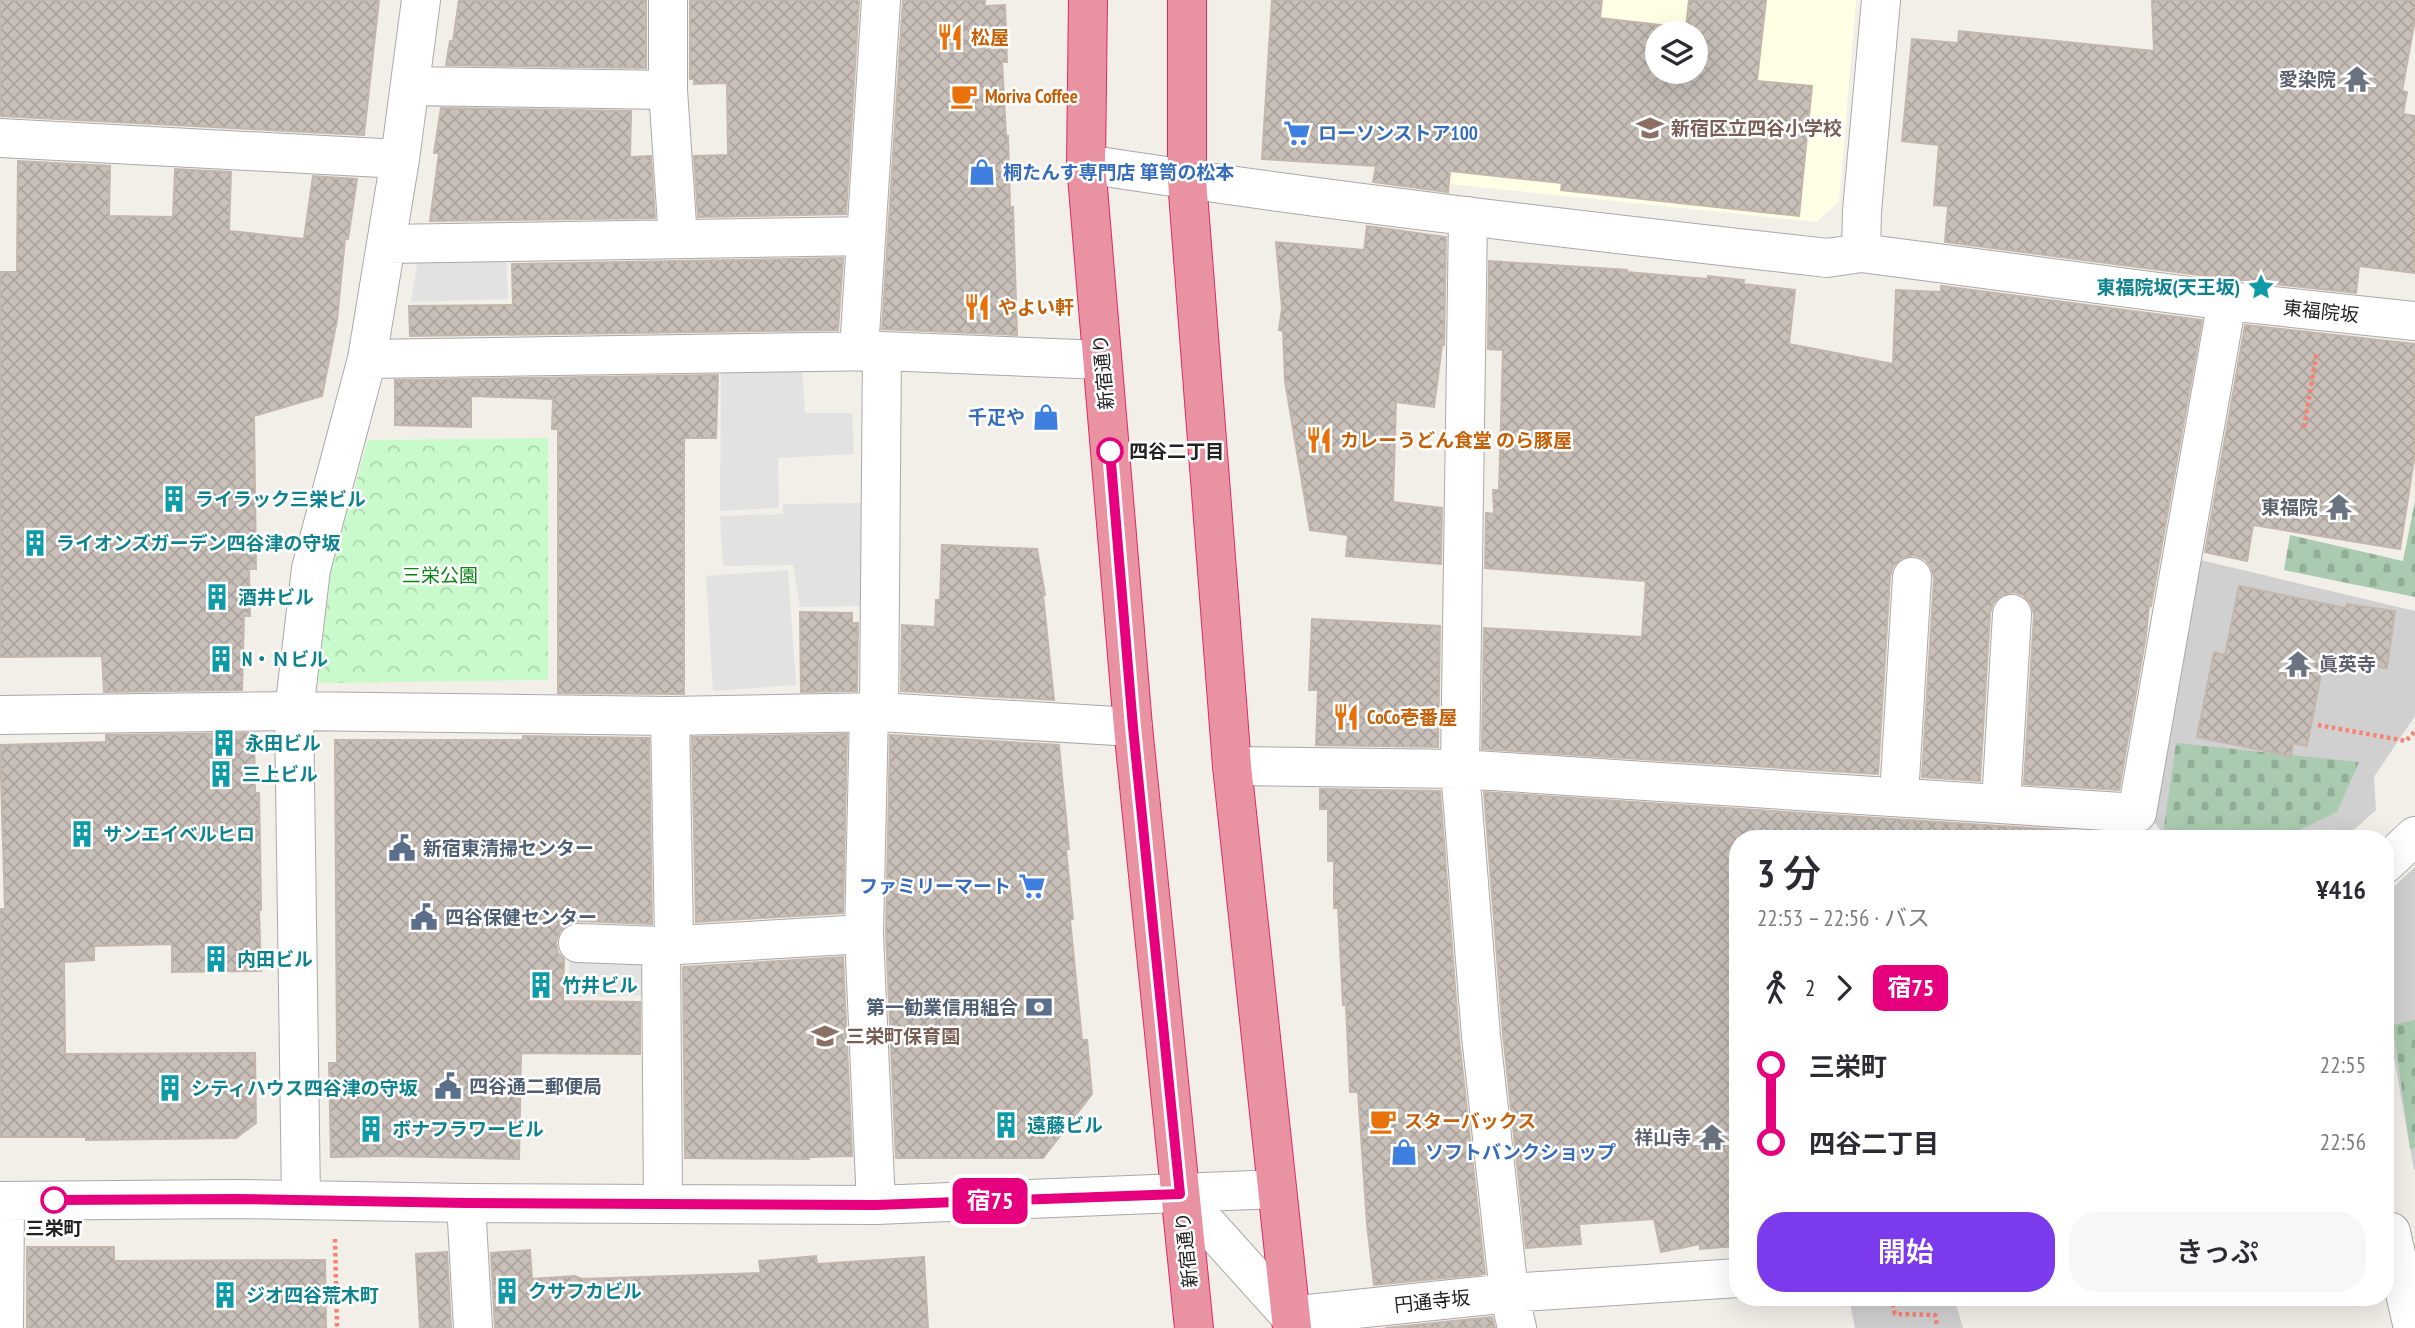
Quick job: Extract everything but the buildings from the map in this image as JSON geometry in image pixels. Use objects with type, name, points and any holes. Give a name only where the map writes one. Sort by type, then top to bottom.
[{"type":"highway","name":"新宿通り","points":[[1088,0],[1086,164],[1133,727],[1194,1328]]},
{"type":"highway","points":[[1186,0],[1187,180],[1232,766],[1291,1322]]},
{"type":"street","points":[[318,1199],[294,711],[311,569],[367,359],[400,159],[421,0]]},
{"type":"street","points":[[668,0],[668,90],[678,239]]},
{"type":"street","points":[[876,1205],[864,934],[874,712],[866,236],[881,0]]},
{"type":"street","points":[[1861,253],[1862,211],[1881,0]]},
{"type":"street","points":[[410,86],[668,90]]},
{"type":"street","points":[[0,138],[400,159]]},
{"type":"street","name":"東福院坂","points":[[1086,164],[1187,180],[1468,216],[1827,258],[1861,253],[2227,301],[2415,321]]},
{"type":"street","points":[[1468,216],[1460,769],[1481,1036],[1513,1310]]},
{"type":"street","points":[[387,244],[866,236]]},
{"type":"street","points":[[1232,766],[1460,769],[2137,813],[2227,301]]},
{"type":"street","points":[[367,359],[870,351],[1102,360]]},
{"type":"street","points":[[1899,797],[1912,577]]},
{"type":"street","points":[[2001,804],[2012,614]]},
{"type":"street","points":[[0,715],[294,711],[670,716],[874,712],[1133,727]]},
{"type":"street","points":[[661,946],[674,937],[670,716]]},
{"type":"street","points":[[2394,856],[2415,836]]},
{"type":"street","points":[[578,943],[661,946],[864,934]]},
{"type":"street","points":[[661,946],[663,1205]]},
{"type":"street","points":[[4,1328],[2,1201],[318,1199],[466,1203],[876,1205],[1276,1189]]},
{"type":"street","points":[[1180,1194],[1291,1322]]},
{"type":"street","points":[[466,1203],[473,1328]]},
{"type":"street","points":[[2394,1245],[2413,1328]]},
{"type":"street","name":"円通寺坂","points":[[1291,1322],[1513,1310],[1729,1279]]},
{"type":"path","points":[[2304,427],[2323,312]]},
{"type":"path","points":[[2318,725],[2406,741],[2415,731]]},
{"type":"path","points":[[318,1199],[337,1328]]},
{"type":"path","points":[[1893,1306],[1895,1314],[1935,1315],[1937,1326]]},
{"type":"shaded area","name":"新宿区立四谷小学校","points":[[1467,0],[1856,0],[1839,202],[1816,222],[1450,184]]},
{"type":"shaded area","points":[[506,254],[508,299],[411,302],[418,258]]},
{"type":"shaded area","points":[[802,368],[805,413],[852,413],[854,454],[778,458],[779,508],[720,511],[721,373]]},
{"type":"shaded area","points":[[867,503],[869,606],[800,607],[793,565],[723,566],[720,516],[783,514],[783,504]]},
{"type":"shaded area","name":"眞英寺","points":[[2200,560],[2415,611],[2415,716],[2374,777],[2376,810],[2354,830],[2160,830],[2154,822]]},
{"type":"shaded area","points":[[788,570],[796,685],[713,691],[706,576]]},
{"type":"shaded area","points":[[2415,867],[2415,1170],[2394,1058],[2394,887]]},
{"type":"shaded area","points":[[570,954],[655,954],[651,995],[568,998]]},
{"type":"shaded area","points":[[1850,1306],[1957,1306],[1963,1328],[1855,1328]]},
{"type":"green space","name":"三栄公園","points":[[548,438],[548,680],[318,683],[331,571],[368,440]]},
{"type":"green space","points":[[2415,501],[2415,597],[2284,570],[2290,535],[2403,561]]},
{"type":"green space","points":[[2176,743],[2359,762],[2337,812],[2300,830],[2164,830]]},
{"type":"green space","points":[[2415,1020],[2415,1148],[2410,1149],[2394,1032],[2394,1025]]},
{"type":"bus line","name":"宿75","points":[[54,1200],[236,1199],[876,1205],[1180,1194],[1133,727],[1110,451]]},
{"type":"place","name":"松屋","points":[[950,37]]},
{"type":"place","name":"愛染院","points":[[2357,79]]},
{"type":"place","name":"Moriva Coffee","points":[[964,96]]},
{"type":"place","name":"新宿区立四谷小学校","points":[[1650,128]]},
{"type":"place","name":"ローソンストア100","points":[[1297,133]]},
{"type":"place","name":"桐たんす専門店 箪笥の松本","points":[[982,172]]},
{"type":"place","name":"東福院坂(天王坂)","points":[[2261,287]]},
{"type":"place","name":"やよい軒","points":[[977,307]]},
{"type":"place","name":"千疋や","points":[[1046,417]]},
{"type":"place","name":"カレーうどん食堂 のら豚屋","points":[[1319,440]]},
{"type":"place","name":"四谷二丁目","points":[[1110,451]]},
{"type":"place","name":"ライラック三栄ビル","points":[[174,499]]},
{"type":"place","name":"東福院","points":[[2339,507]]},
{"type":"place","name":"ライオンズガーデン四谷津の守坂","points":[[35,543]]},
{"type":"place","name":"酒井ビル","points":[[217,597]]},
{"type":"place","name":"N・Ｎビル","points":[[221,659]]},
{"type":"place","name":"眞英寺","points":[[2298,664]]},
{"type":"place","name":"CoCo壱番屋","points":[[1346,717]]},
{"type":"place","name":"永田ビル","points":[[224,743]]},
{"type":"place","name":"三上ビル","points":[[221,774]]},
{"type":"place","name":"サンエイベルヒロ","points":[[82,834]]},
{"type":"place","name":"新宿東清掃センター","points":[[402,848]]},
{"type":"place","name":"ファミリーマート","points":[[1032,886]]},
{"type":"place","name":"四谷保健センター","points":[[424,917]]},
{"type":"place","name":"内田ビル","points":[[216,959]]},
{"type":"place","name":"竹井ビル","points":[[541,985]]},
{"type":"place","name":"第一勧業信用組合","points":[[1039,1007]]},
{"type":"place","name":"三栄町保育園","points":[[825,1036]]},
{"type":"place","name":"四谷通二郵便局","points":[[448,1086]]},
{"type":"place","name":"シティハウス四谷津の守坂","points":[[170,1088]]},
{"type":"place","name":"スターバックス","points":[[1383,1121]]},
{"type":"place","name":"遠藤ビル","points":[[1006,1125]]},
{"type":"place","name":"ボナフラワービル","points":[[371,1129]]},
{"type":"place","name":"祥山寺","points":[[1712,1137]]},
{"type":"place","name":"ソフトバンクショップ","points":[[1404,1152]]},
{"type":"place","name":"三栄町","points":[[54,1200]]},
{"type":"place","name":"クサフカビル","points":[[507,1291]]},
{"type":"place","name":"ジオ四谷荒木町","points":[[225,1295]]}]
